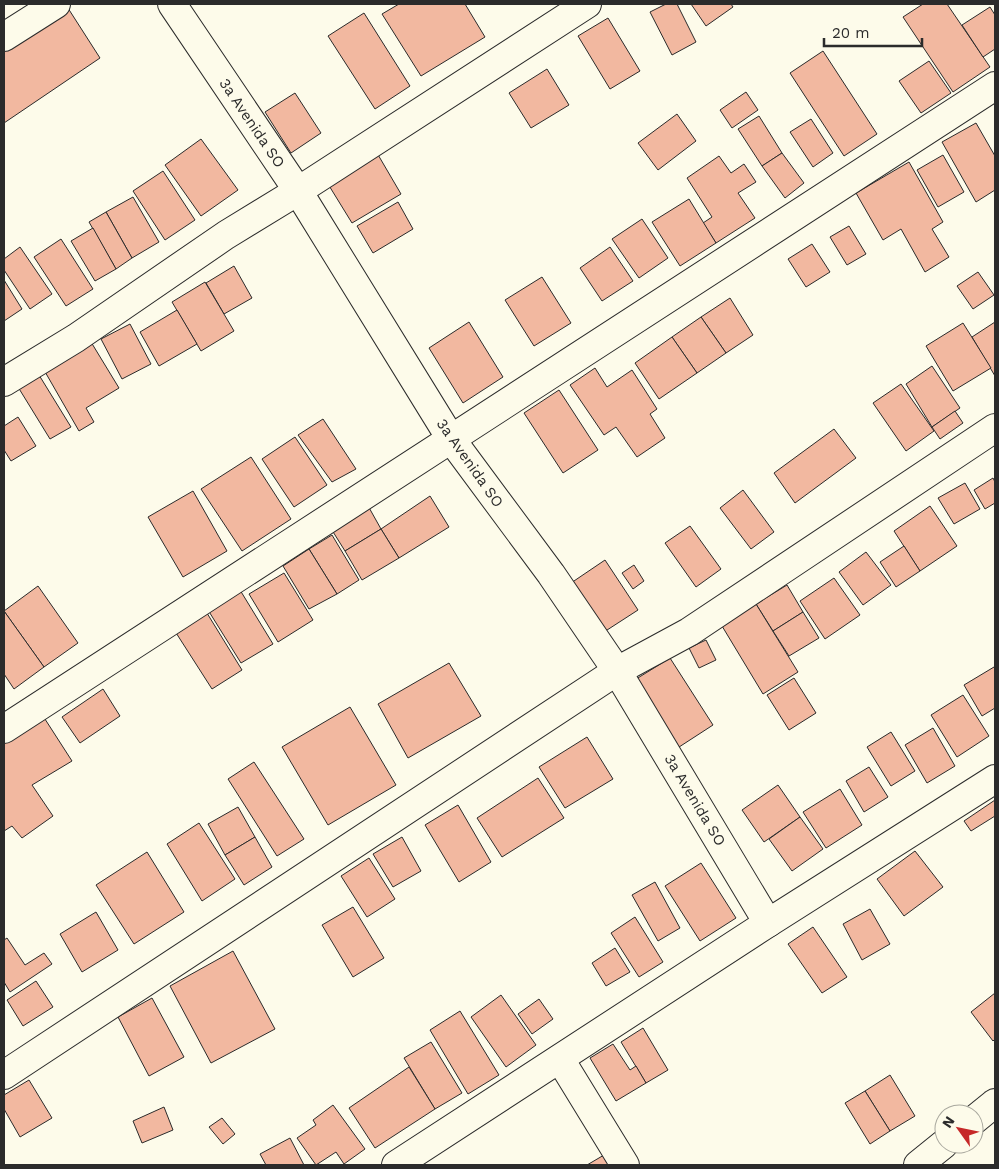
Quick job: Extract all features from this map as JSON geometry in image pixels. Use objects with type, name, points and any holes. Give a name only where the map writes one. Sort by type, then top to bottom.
[{"type":"street","points":[[4,37],[56,4]]},
{"type":"street","name":"3a Avenida SO","points":[[172,4],[298,191],[451,439],[551,574],[617,671],[768,923]]},
{"type":"street","points":[[4,382],[76,338],[226,235],[298,191],[587,4]]},
{"type":"street","points":[[4,729],[995,86]]},
{"type":"street","points":[[4,1075],[617,671],[690,632],[995,428]]},
{"type":"street","points":[[396,1165],[768,923],[995,779]]},
{"type":"street","points":[[560,1059],[625,1165]]},
{"type":"street","points":[[984,1112],[995,1103]]},
{"type":"street","points":[[918,1165],[934,1152]]},
{"type":"building","points":[[399,4],[465,4],[485,37],[421,76],[382,14]]},
{"type":"building","points":[[666,4],[677,4],[696,42],[672,55],[650,12]]},
{"type":"building","points":[[691,4],[731,4],[733,7],[706,26]]},
{"type":"building","points":[[923,4],[947,4],[990,67],[953,92],[903,17]]},
{"type":"building","points":[[66,5],[100,58],[4,123],[4,47]]},
{"type":"building","points":[[990,7],[995,15],[995,49],[983,57],[962,25]]},
{"type":"building","points":[[364,13],[410,86],[375,109],[328,36]]},
{"type":"building","points":[[608,18],[640,71],[610,89],[578,36]]},
{"type":"building","points":[[823,51],[877,134],[844,156],[790,73]]},
{"type":"building","points":[[929,61],[951,93],[921,113],[899,81]]},
{"type":"building","points":[[547,69],[569,105],[531,128],[509,93]]},
{"type":"building","points":[[746,92],[758,110],[732,128],[720,110]]},
{"type":"building","points":[[295,93],[321,133],[291,153],[265,112]]},
{"type":"building","points":[[677,114],[696,141],[658,170],[638,143]]},
{"type":"building","points":[[759,116],[782,153],[762,166],[738,129]]},
{"type":"building","points":[[811,119],[833,153],[813,167],[790,132]]},
{"type":"building","points":[[976,123],[995,156],[995,190],[976,202],[942,142]]},
{"type":"building","points":[[201,139],[238,190],[201,216],[165,165]]},
{"type":"building","points":[[377,153],[401,194],[352,223],[328,184]]},
{"type":"building","points":[[782,153],[804,183],[785,198],[762,166]]},
{"type":"building","points":[[943,155],[964,192],[938,207],[917,170]]},
{"type":"building","points":[[719,156],[731,173],[744,164],[756,182],[738,193],[755,218],[716,243],[703,223],[712,217],[687,178]]},
{"type":"building","points":[[909,162],[943,222],[932,229],[949,257],[925,272],[901,229],[883,240],[856,193]]},
{"type":"building","points":[[163,171],[195,220],[165,240],[133,191]]},
{"type":"building","points":[[133,197],[159,242],[132,258],[106,212]]},
{"type":"building","points":[[689,199],[716,243],[680,266],[652,222]]},
{"type":"building","points":[[398,202],[413,229],[373,253],[357,226]]},
{"type":"building","points":[[106,212],[132,258],[116,269],[89,222]]},
{"type":"building","points":[[642,219],[668,258],[639,278],[612,239]]},
{"type":"building","points":[[849,226],[866,254],[847,265],[830,237]]},
{"type":"building","points":[[93,228],[116,269],[95,281],[71,241]]},
{"type":"building","points":[[61,239],[93,289],[66,306],[34,257]]},
{"type":"building","points":[[812,244],[830,272],[806,287],[788,259]]},
{"type":"building","points":[[20,247],[52,294],[30,309],[4,270],[4,259]]},
{"type":"building","points":[[610,247],[633,281],[602,301],[580,268]]},
{"type":"building","points":[[234,266],[252,298],[224,314],[206,283]]},
{"type":"building","points":[[978,272],[994,295],[973,309],[957,286]]},
{"type":"building","points":[[542,277],[571,323],[534,346],[505,300]]},
{"type":"building","points":[[4,280],[22,309],[4,321]]},
{"type":"building","points":[[205,282],[234,331],[201,351],[172,302]]},
{"type":"building","points":[[730,298],[753,335],[726,353],[701,317]]},
{"type":"building","points":[[177,310],[197,344],[159,366],[140,332]]},
{"type":"building","points":[[701,317],[726,353],[697,373],[672,337]]},
{"type":"building","points":[[469,322],[503,377],[463,403],[429,348]]},
{"type":"building","points":[[995,322],[995,376],[972,337]]},
{"type":"building","points":[[963,323],[991,368],[953,391],[926,346]]},
{"type":"building","points":[[130,324],[151,364],[122,379],[101,339]]},
{"type":"building","points":[[672,337],[697,373],[659,399],[635,363]]},
{"type":"building","points":[[91,342],[119,388],[86,408],[94,422],[79,431],[44,370]]},
{"type":"building","points":[[932,366],[960,408],[932,427],[906,384]]},
{"type":"building","points":[[595,368],[607,387],[632,370],[657,409],[650,414],[665,438],[637,457],[616,427],[604,435],[570,385]]},
{"type":"building","points":[[39,375],[71,427],[50,439],[18,387]]},
{"type":"building","points":[[901,384],[934,431],[906,451],[873,403]]},
{"type":"building","points":[[559,390],[598,450],[563,473],[524,413]]},
{"type":"building","points":[[955,411],[963,423],[940,439],[932,427]]},
{"type":"building","points":[[18,417],[36,446],[11,461],[4,450],[4,426]]},
{"type":"building","points":[[323,419],[356,469],[332,482],[298,435]]},
{"type":"building","points":[[834,429],[856,458],[795,503],[774,473]]},
{"type":"building","points":[[295,437],[327,485],[294,507],[262,459]]},
{"type":"building","points":[[251,457],[291,519],[242,551],[201,489]]},
{"type":"building","points":[[993,478],[995,482],[995,503],[985,509],[974,490]]},
{"type":"building","points":[[965,483],[980,509],[954,524],[938,498]]},
{"type":"building","points":[[743,490],[774,532],[751,549],[720,508]]},
{"type":"building","points":[[193,491],[227,551],[183,577],[148,517]]},
{"type":"building","points":[[430,496],[449,527],[399,558],[381,529]]},
{"type":"building","points":[[367,504],[381,529],[345,551],[330,527]]},
{"type":"building","points":[[930,506],[957,546],[920,571],[894,531]]},
{"type":"building","points":[[690,526],[721,569],[696,587],[665,543]]},
{"type":"building","points":[[381,529],[399,558],[362,580],[345,551]]},
{"type":"building","points":[[332,535],[359,580],[337,594],[309,549]]},
{"type":"building","points":[[904,546],[920,571],[896,587],[880,562]]},
{"type":"building","points":[[309,549],[337,594],[309,609],[283,566]]},
{"type":"building","points":[[866,552],[891,585],[863,605],[839,572]]},
{"type":"building","points":[[605,560],[638,610],[604,632],[571,583]]},
{"type":"building","points":[[634,565],[644,581],[633,589],[622,573]]},
{"type":"building","points":[[284,573],[313,620],[278,642],[249,594]]},
{"type":"building","points":[[834,578],[860,615],[825,639],[800,601]]},
{"type":"building","points":[[787,585],[803,612],[773,631],[756,604]]},
{"type":"building","points":[[38,586],[78,643],[44,667],[4,611]]},
{"type":"building","points":[[240,590],[273,644],[241,663],[208,610]]},
{"type":"building","points":[[756,604],[798,672],[763,694],[722,626]]},
{"type":"building","points":[[202,605],[242,670],[212,689],[171,625]]},
{"type":"building","points":[[4,611],[44,667],[14,689],[4,674]]},
{"type":"building","points":[[803,612],[819,638],[789,656],[773,631]]},
{"type":"building","points":[[706,640],[716,660],[699,668],[689,648]]},
{"type":"building","points":[[670,658],[713,725],[676,749],[633,681]]},
{"type":"building","points":[[449,663],[481,716],[408,758],[378,704]]},
{"type":"building","points":[[994,667],[995,708],[982,716],[964,685]]},
{"type":"building","points":[[794,678],[816,713],[789,730],[767,695]]},
{"type":"building","points":[[103,689],[120,716],[80,743],[62,717]]},
{"type":"building","points":[[963,695],[989,736],[957,757],[931,715]]},
{"type":"building","points":[[350,707],[396,785],[328,825],[282,747]]},
{"type":"building","points":[[43,716],[72,761],[32,785],[53,816],[22,838],[12,826],[4,831],[4,739]]},
{"type":"building","points":[[933,728],[955,766],[927,783],[905,745]]},
{"type":"building","points":[[891,732],[915,771],[891,786],[867,747]]},
{"type":"building","points":[[587,737],[613,779],[565,808],[539,767]]},
{"type":"building","points":[[254,762],[304,839],[277,856],[228,779]]},
{"type":"building","points":[[869,767],[888,797],[864,812],[846,781]]},
{"type":"building","points":[[538,778],[564,818],[502,857],[477,818]]},
{"type":"building","points":[[778,785],[800,817],[764,842],[742,810]]},
{"type":"building","points":[[840,789],[862,825],[826,848],[803,812]]},
{"type":"building","points":[[995,800],[995,816],[971,831],[964,821]]},
{"type":"building","points":[[458,805],[491,862],[459,882],[425,825]]},
{"type":"building","points":[[238,807],[255,837],[225,855],[208,824]]},
{"type":"building","points":[[800,817],[823,849],[792,871],[769,839]]},
{"type":"building","points":[[199,823],[235,879],[202,901],[167,844]]},
{"type":"building","points":[[255,837],[272,867],[244,885],[225,855]]},
{"type":"building","points":[[402,837],[421,871],[393,887],[373,854]]},
{"type":"building","points":[[915,851],[943,887],[904,916],[877,879]]},
{"type":"building","points":[[147,852],[184,912],[134,944],[96,885]]},
{"type":"building","points":[[369,858],[395,899],[367,917],[341,876]]},
{"type":"building","points":[[701,863],[736,918],[700,941],[665,886]]},
{"type":"building","points":[[655,882],[680,928],[658,941],[632,895]]},
{"type":"building","points":[[353,907],[384,958],[353,977],[322,925]]},
{"type":"building","points":[[870,909],[890,944],[862,960],[843,924]]},
{"type":"building","points":[[96,912],[118,950],[82,972],[60,934]]},
{"type":"building","points":[[635,917],[663,962],[639,977],[611,933]]},
{"type":"building","points":[[813,927],[847,977],[822,993],[788,944]]},
{"type":"building","points":[[7,938],[25,965],[44,953],[52,964],[10,992],[4,982],[4,940]]},
{"type":"building","points":[[615,948],[630,972],[606,986],[592,963]]},
{"type":"building","points":[[233,951],[275,1029],[211,1063],[170,986]]},
{"type":"building","points":[[36,981],[53,1007],[23,1026],[7,1000]]},
{"type":"building","points":[[995,993],[995,1039],[993,1041],[971,1012]]},
{"type":"building","points":[[501,995],[536,1045],[506,1067],[471,1017]]},
{"type":"building","points":[[152,998],[184,1057],[149,1076],[118,1017]]},
{"type":"building","points":[[539,999],[553,1019],[532,1034],[518,1014]]},
{"type":"building","points":[[460,1011],[499,1075],[468,1094],[430,1030]]},
{"type":"building","points":[[643,1028],[668,1070],[646,1083],[621,1042]]},
{"type":"building","points":[[431,1042],[462,1093],[435,1109],[404,1058]]},
{"type":"building","points":[[613,1044],[630,1070],[636,1066],[646,1083],[616,1101],[590,1058]]},
{"type":"building","points":[[409,1067],[435,1109],[375,1148],[349,1108]]},
{"type":"building","points":[[890,1075],[915,1116],[890,1131],[865,1091]]},
{"type":"building","points":[[29,1080],[52,1118],[20,1137],[4,1109],[4,1095]]},
{"type":"building","points":[[865,1091],[890,1131],[870,1144],[845,1103]]},
{"type":"building","points":[[333,1105],[365,1149],[344,1164],[336,1152],[316,1165],[297,1138],[316,1125],[313,1120]]},
{"type":"building","points":[[164,1107],[173,1130],[142,1143],[133,1121]]},
{"type":"building","points":[[222,1118],[235,1134],[223,1144],[209,1127]]},
{"type":"building","points":[[290,1138],[304,1165],[266,1165],[260,1154]]},
{"type":"building","points":[[604,1155],[611,1165],[587,1165]]}]
